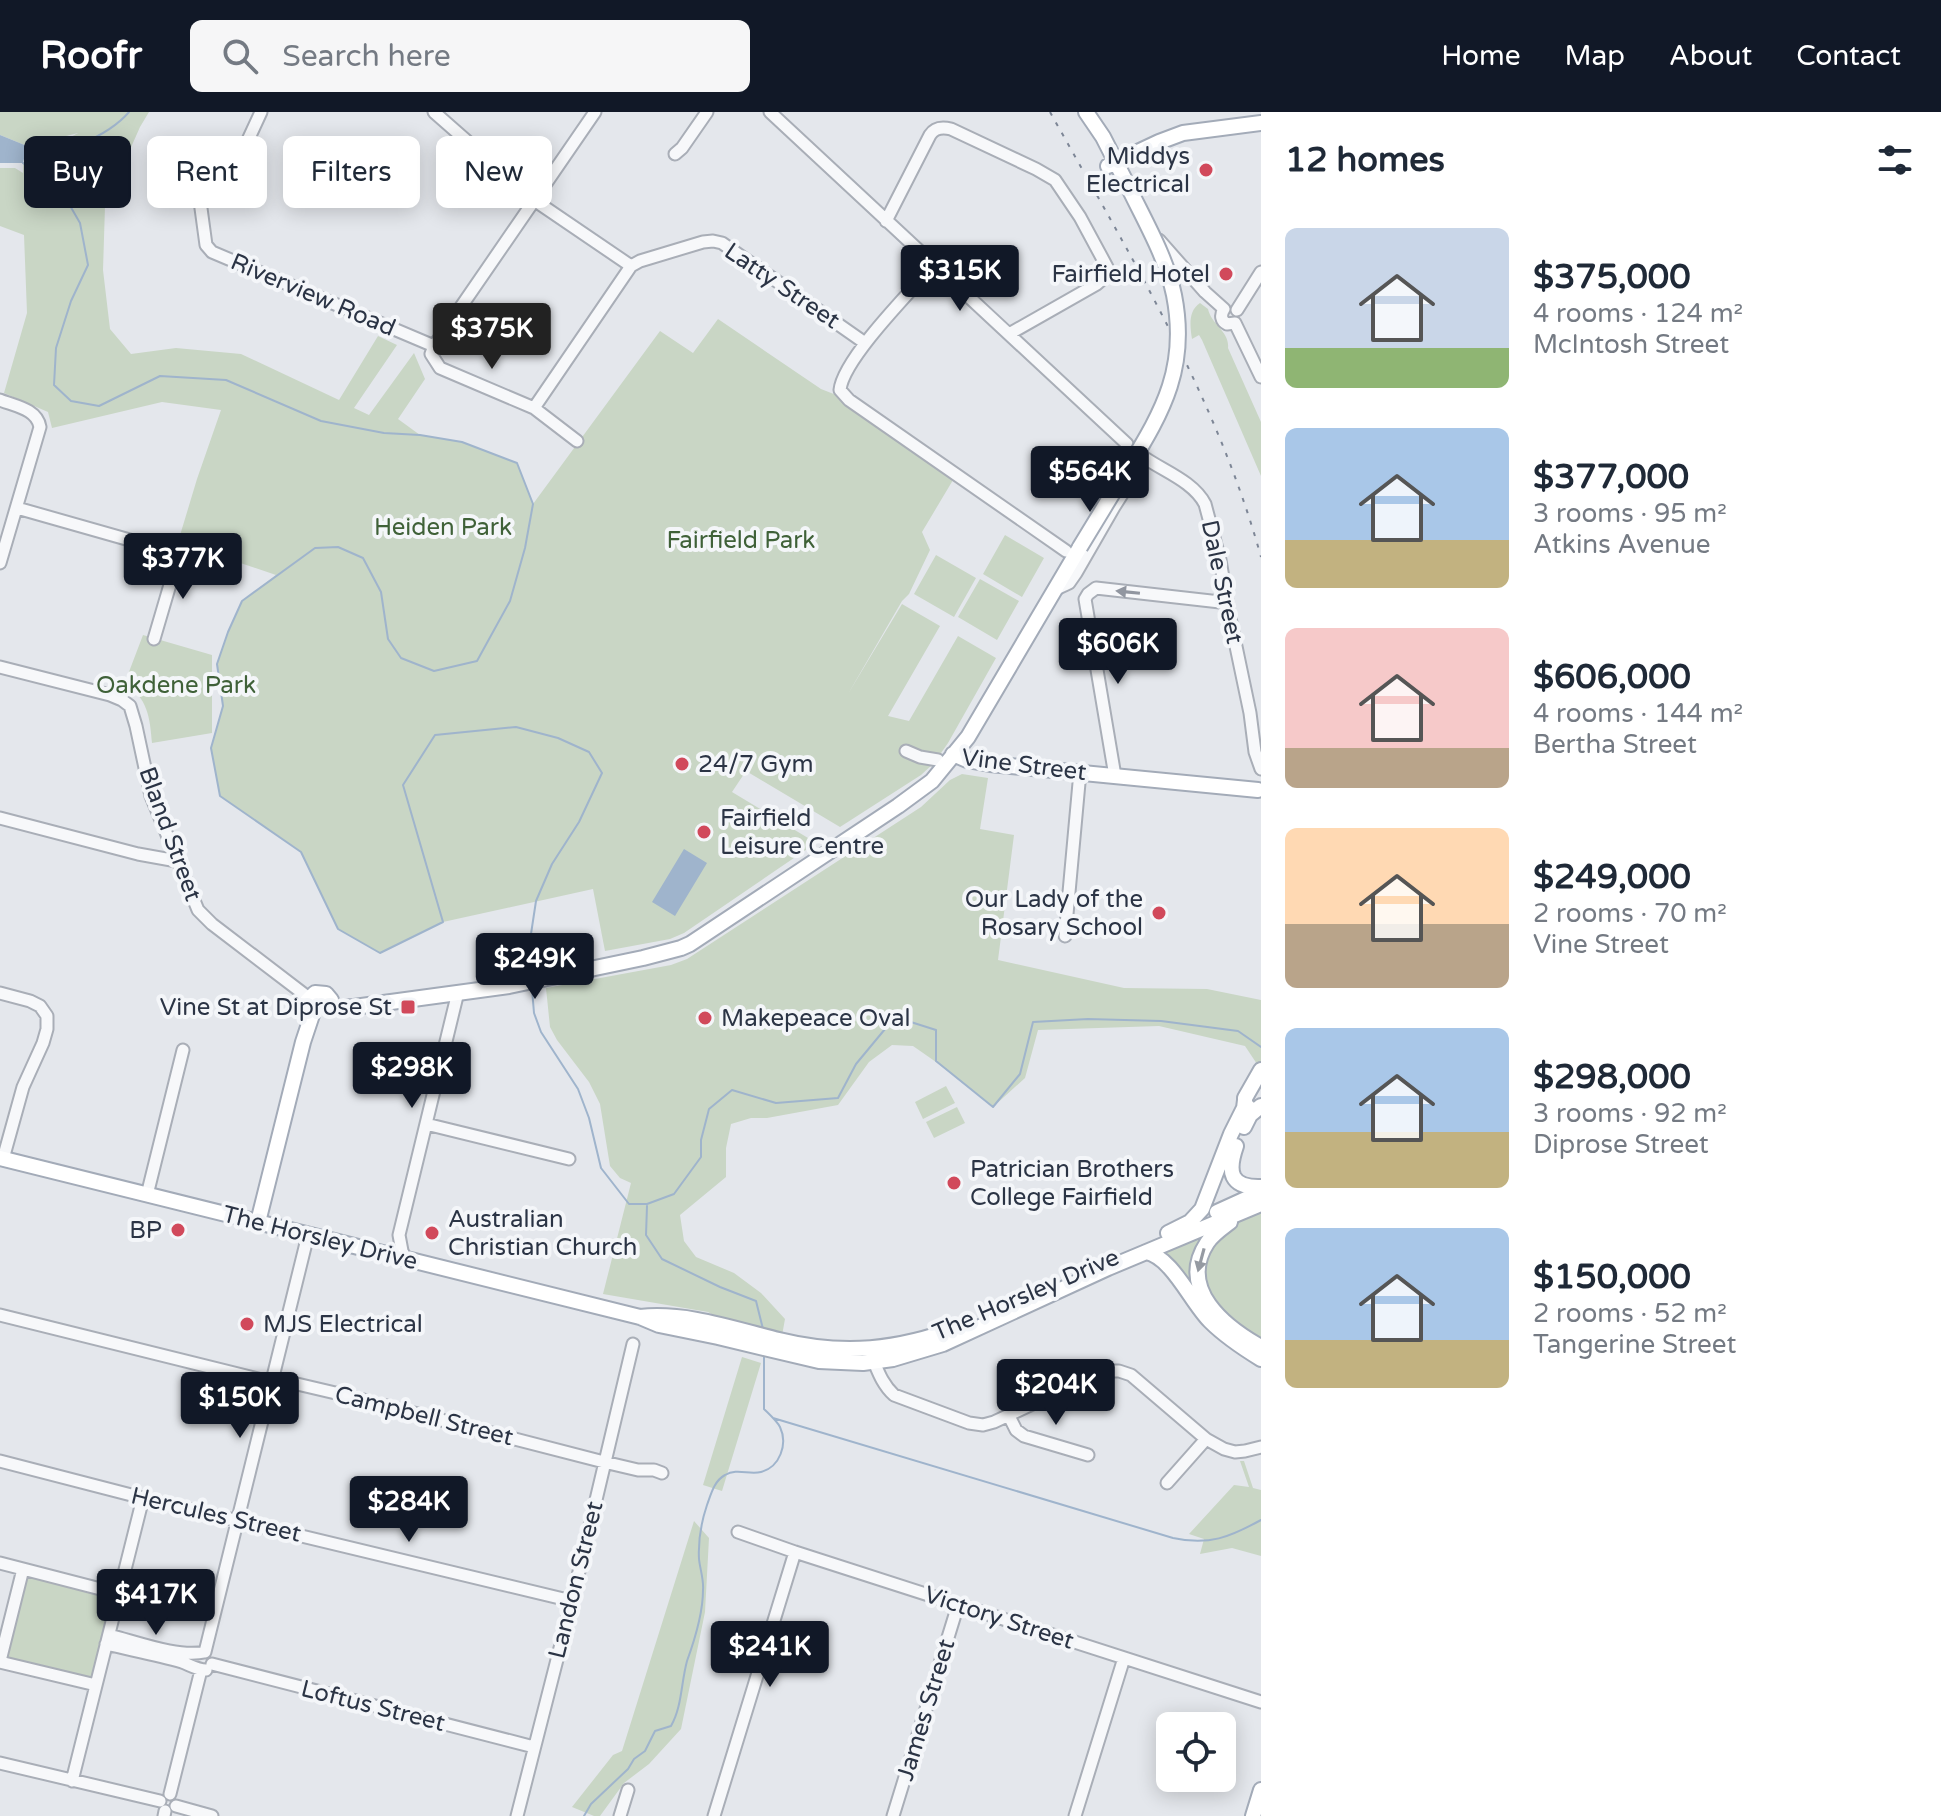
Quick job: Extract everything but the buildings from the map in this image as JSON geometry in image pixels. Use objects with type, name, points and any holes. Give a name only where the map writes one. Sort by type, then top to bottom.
[{"type":"main road","points":[[953,754],[961,733],[1146,421],[1158,394],[1168,353],[1166,302],[1159,277],[1103,137],[1088,116]]},
{"type":"main road","points":[[1116,174],[1159,142],[1183,133],[1261,123]]},
{"type":"main road","points":[[1116,174],[1175,144],[1198,138],[1261,132]]},
{"type":"main road","points":[[953,754],[970,735],[1054,590],[1073,546]]},
{"type":"main road","name":"Vine Street","points":[[331,1008],[509,986],[667,952],[690,944],[918,792],[942,770],[953,754],[990,764],[1115,776],[1260,782]]},
{"type":"main road","points":[[319,992],[326,994],[331,1000],[331,1008],[323,1016],[312,1015],[307,1009],[309,998],[319,992]]},
{"type":"main road","points":[[258,1222],[312,1015]]},
{"type":"main road","points":[[1261,1070],[1256,1105],[1237,1143],[1231,1166],[1234,1178],[1241,1185],[1261,1190]]},
{"type":"main road","points":[[1261,1077],[1261,1085]]},
{"type":"main road","points":[[1168,1233],[1194,1219],[1202,1209],[1244,1108],[1256,1105]]},
{"type":"main road","name":"The Horsley Drive","points":[[2,1159],[640,1317],[661,1315],[779,1346],[830,1349],[893,1359],[943,1344],[1146,1252],[1257,1206]]},
{"type":"main road","name":"The Horsley Drive","points":[[872,1356],[966,1325],[1261,1190]]},
{"type":"main road","points":[[1257,1206],[1230,1221],[1207,1242],[1200,1255],[1198,1280],[1208,1304],[1218,1316],[1244,1338],[1261,1347]]},
{"type":"main road","points":[[1146,1252],[1170,1266],[1210,1321],[1261,1359]]},
{"type":"main road","points":[[1253,1816],[1261,1790]]},
{"type":"street","name":"Riverview Road","points":[[261,112],[236,166],[204,190],[200,201],[206,245],[212,252],[434,346]]},
{"type":"street","points":[[434,112],[461,136]]},
{"type":"street","points":[[552,174],[595,112]]},
{"type":"street","points":[[675,154],[707,112]]},
{"type":"street","points":[[770,112],[1127,444]]},
{"type":"street","points":[[886,221],[930,135],[940,128],[951,129],[1055,180],[1103,259],[1107,267],[1106,276],[1009,334]]},
{"type":"street","points":[[529,208],[431,354],[440,368],[534,408],[577,441]]},
{"type":"street","points":[[534,408],[631,266],[546,208]]},
{"type":"street","points":[[1159,240],[1224,309]]},
{"type":"street","name":"Latty Street","points":[[631,266],[693,244],[722,243],[865,343]]},
{"type":"street","points":[[934,265],[865,343],[840,384],[843,395],[1073,546]]},
{"type":"street","points":[[1237,310],[1261,272]]},
{"type":"street","points":[[1232,307],[1237,310],[1239,318],[1235,323],[1223,321],[1221,315],[1224,309],[1232,307]]},
{"type":"street","points":[[1235,323],[1261,377]]},
{"type":"street","points":[[0,400],[30,412],[39,420],[40,427],[0,563]]},
{"type":"street","name":"Dale Street","points":[[1054,590],[1069,583],[1076,573],[1144,457],[1197,492],[1211,522],[1222,569],[1260,782]]},
{"type":"street","points":[[17,508],[225,570]]},
{"type":"street","points":[[154,639],[179,554]]},
{"type":"street","points":[[1115,776],[1085,599],[1088,594],[1096,588],[1227,601]]},
{"type":"street","name":"Bland Street","points":[[0,667],[110,695],[130,706],[151,796],[190,893],[203,916],[309,998]]},
{"type":"street","points":[[906,751],[938,760]]},
{"type":"street","points":[[1065,936],[1080,772]]},
{"type":"street","points":[[0,818],[138,854],[177,861]]},
{"type":"street","points":[[406,1259],[399,1235],[458,992]]},
{"type":"street","points":[[0,993],[30,1001],[40,1006],[47,1016],[43,1043],[23,1087],[2,1159]]},
{"type":"street","points":[[147,1195],[183,1050]]},
{"type":"street","points":[[426,1124],[569,1159]]},
{"type":"street","points":[[167,1806],[308,1235]]},
{"type":"street","points":[[382,1253],[399,1235]]},
{"type":"street","name":"Campbell Street","points":[[0,1315],[262,1380],[344,1395],[604,1462],[662,1473]]},
{"type":"street","name":"Landon Street","points":[[517,1816],[633,1344]]},
{"type":"street","points":[[872,1356],[886,1388],[894,1395],[969,1423],[983,1425],[1009,1416],[1094,1375],[1119,1371],[1131,1375],[1206,1439],[1224,1449],[1235,1452],[1261,1447]]},
{"type":"street","points":[[1009,1416],[1016,1430],[1024,1436],[1088,1455]]},
{"type":"street","points":[[1167,1483],[1206,1439]]},
{"type":"street","name":"Hercules Street","points":[[0,1461],[572,1601]]},
{"type":"street","points":[[72,1781],[143,1498]]},
{"type":"street","name":"Victory Street","points":[[738,1532],[1261,1702]]},
{"type":"street","points":[[714,1816],[795,1552]]},
{"type":"street","points":[[0,1563],[120,1594]]},
{"type":"street","points":[[23,1569],[0,1662],[96,1685]]},
{"type":"street","name":"James Street","points":[[893,1816],[958,1605]]},
{"type":"street","name":"Loftus Street","points":[[108,1640],[534,1747]]},
{"type":"street","points":[[1075,1816],[1124,1658]]},
{"type":"street","points":[[0,1763],[212,1816]]},
{"type":"street","points":[[620,1816],[628,1790]]},
{"type":"green space","points":[[0,112],[149,112],[131,147],[131,136],[72,136],[78,133],[24,136],[24,145],[0,135]]},
{"type":"green space","points":[[23,163],[24,208],[105,208],[103,270],[110,329],[131,354],[176,348],[241,354],[339,400],[378,336],[397,345],[354,408],[369,415],[414,353],[425,379],[398,419],[420,435],[462,442],[517,463],[533,504],[660,331],[693,353],[718,319],[821,389],[849,400],[956,475],[922,532],[930,550],[909,594],[902,601],[848,694],[902,604],[940,626],[888,716],[909,721],[958,636],[996,658],[948,743],[921,775],[840,827],[746,771],[732,792],[813,841],[813,845],[684,933],[670,939],[605,951],[593,889],[443,922],[380,953],[338,929],[301,852],[220,796],[211,748],[223,706],[217,664],[242,601],[276,575],[178,542],[221,410],[162,402],[52,428],[48,412],[4,393],[27,313],[24,235],[0,226],[0,168],[15,168],[23,173]]},
{"type":"green space","points":[[1200,303],[1208,309],[1226,337],[1261,422],[1261,476],[1202,340],[1199,335],[1192,339],[1192,314]]},
{"type":"green space","points":[[1005,535],[1044,558],[1022,597],[983,574]]},
{"type":"green space","points":[[936,555],[976,578],[954,617],[914,594]]},
{"type":"green space","points":[[980,579],[1019,601],[997,640],[958,617]]},
{"type":"green space","name":"Oakdene Park","points":[[143,635],[212,655],[212,733],[152,743],[149,717],[143,702],[124,685]]},
{"type":"green space","points":[[962,774],[988,778],[980,829],[1014,835],[998,960],[1124,988],[1207,989],[1261,1000],[1259,1067],[1245,1046],[1159,1026],[1038,1030],[1025,1078],[993,1107],[913,1046],[892,1045],[869,1062],[838,1105],[751,1118],[731,1124],[726,1148],[726,1177],[680,1215],[684,1241],[696,1257],[734,1273],[761,1293],[785,1319],[781,1341],[737,1329],[708,1312],[603,1294],[631,1183],[620,1178],[610,1166],[600,1104],[589,1082],[550,1027],[546,988],[671,965],[687,959],[921,807],[950,780]]},
{"type":"green space","points":[[946,1086],[955,1103],[923,1119],[915,1102]]},
{"type":"green space","points":[[957,1107],[965,1123],[934,1138],[926,1122]]},
{"type":"green space","points":[[1261,1208],[1261,1338],[1232,1319],[1213,1301],[1201,1281],[1200,1270],[1205,1256],[1217,1241]]},
{"type":"green space","points":[[1200,1238],[1196,1251],[1199,1297],[1163,1253]]},
{"type":"green space","points":[[742,1357],[761,1363],[722,1491],[703,1485]]},
{"type":"green space","points":[[1240,1461],[1244,1461],[1253,1488],[1261,1490],[1261,1556],[1232,1548],[1200,1554],[1204,1539],[1189,1534],[1234,1485],[1249,1487]]},
{"type":"green space","points":[[694,1521],[709,1538],[705,1612],[681,1729],[649,1764],[624,1783],[600,1816],[594,1816],[572,1807],[613,1755],[622,1751]]},
{"type":"green space","points":[[27,1576],[113,1598],[93,1681],[6,1658]]},
{"type":"water","points":[[0,135],[24,145],[23,163],[0,163]]},
{"type":"water","points":[[684,849],[707,863],[675,916],[652,902]]},
{"type":"waterway","points":[[97,136],[129,112]]},
{"type":"waterway","points":[[23,163],[65,197],[80,223],[88,265],[71,301],[56,348],[54,385],[71,401],[99,406],[160,376],[226,380],[321,421],[384,433],[462,442],[517,463],[533,504],[525,548],[510,601],[477,661],[434,671],[401,658],[388,639],[381,592],[363,558],[338,547],[315,548],[242,601],[217,664],[223,706],[211,748],[220,796],[301,852],[338,929],[380,953],[443,922],[403,785],[435,735],[516,727],[558,738],[589,752],[602,773],[579,822],[552,864],[536,901],[529,947],[530,975]]},
{"type":"waterway","points":[[532,989],[534,1013],[541,1032],[578,1089],[589,1118],[601,1168],[629,1204],[647,1204],[674,1194],[701,1157],[701,1140],[709,1109],[732,1090],[776,1103],[838,1098],[856,1064],[895,1017],[936,1030],[936,1061],[993,1107],[1020,1074],[1033,1022],[1088,1019],[1161,1021],[1238,1031],[1261,1047]]},
{"type":"waterway","points":[[647,1206],[646,1235],[662,1259],[756,1301],[763,1329]]},
{"type":"waterway","points":[[584,1816],[591,1804],[645,1751],[655,1731],[671,1726],[675,1719],[702,1608],[700,1539],[713,1488],[730,1473],[756,1473],[768,1469],[781,1454],[783,1440],[780,1427],[764,1409],[764,1355]]},
{"type":"waterway","points":[[773,1418],[1173,1538],[1198,1541],[1219,1538],[1261,1520]]},
{"type":"railway","points":[[1050,112],[1169,328],[1196,384],[1243,498],[1261,557]]},
{"type":"place","name":"Middys Electrical","points":[[1206,170]]},
{"type":"place","name":"Fairfield Hotel","points":[[1226,274]]},
{"type":"place","name":"24/7 Gym","points":[[682,764]]},
{"type":"place","name":"Fairfield Leisure Centre","points":[[704,832]]},
{"type":"place","name":"Our Lady of the Rosary School","points":[[1159,913]]},
{"type":"place","name":"Vine St at Diprose St","points":[[408,1007]]},
{"type":"place","name":"Makepeace Oval","points":[[705,1018]]},
{"type":"place","name":"Patrician Brothers College Fairfield","points":[[954,1183]]},
{"type":"place","name":"BP","points":[[178,1230]]},
{"type":"place","name":"Australian Christian Church","points":[[432,1233]]},
{"type":"place","name":"MJS Electrical","points":[[247,1324]]},
{"type":"park label","name":"Heiden Park","points":[[443,527]]},
{"type":"park label","name":"Fairfield Park","points":[[741,540]]}]
